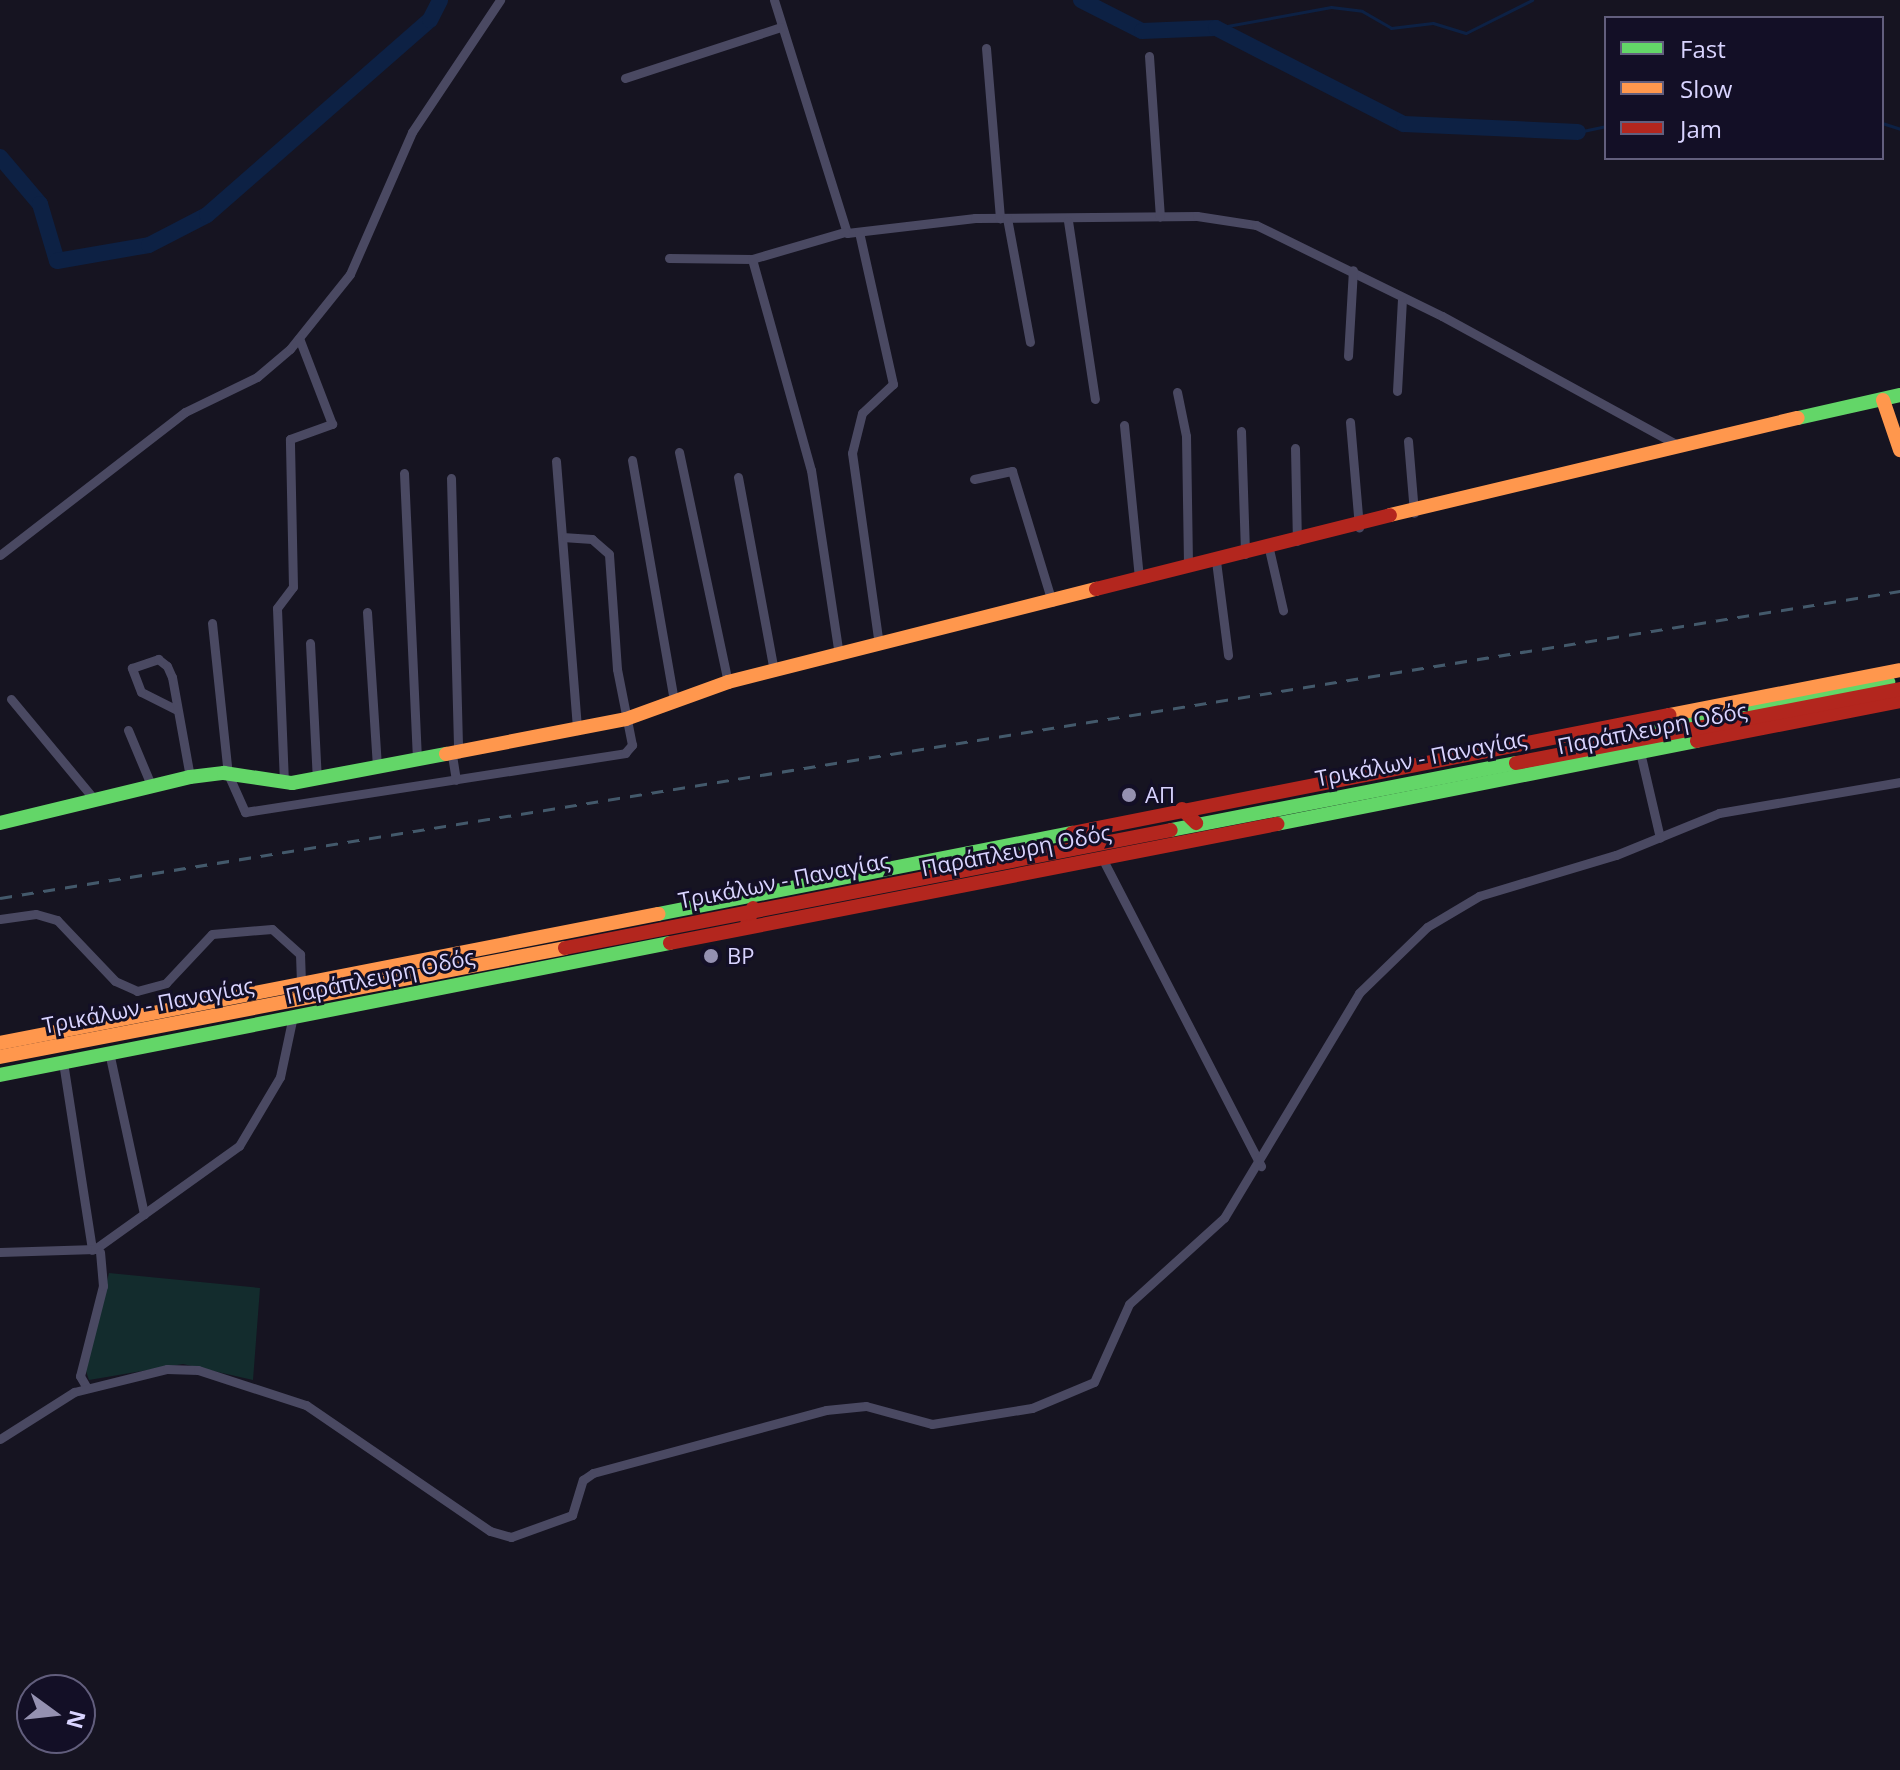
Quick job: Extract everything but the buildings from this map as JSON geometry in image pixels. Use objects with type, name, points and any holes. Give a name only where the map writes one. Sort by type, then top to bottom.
[{"type":"street","points":[[0,555],[185,412],[268,370],[299,338],[350,274],[412,132],[500,0]]},
{"type":"street","points":[[774,0],[845,232]]},
{"type":"street","points":[[625,78],[781,27]]},
{"type":"street","points":[[986,48],[1003,218],[1030,342]]},
{"type":"street","points":[[1149,56],[1160,217]]},
{"type":"street","points":[[669,258],[752,259],[845,232],[1003,218],[1068,221],[1160,217],[1256,225],[1353,270],[1402,300],[1676,444]]},
{"type":"street","points":[[1068,221],[1095,399]]},
{"type":"street","points":[[859,232],[893,384],[862,413],[852,453],[879,644]]},
{"type":"street","points":[[752,259],[811,470],[839,655]]},
{"type":"street","points":[[1348,356],[1353,270]]},
{"type":"street","points":[[1397,391],[1402,300]]},
{"type":"street","points":[[284,783],[277,608],[293,587],[290,439],[332,424],[299,338]]},
{"type":"street","points":[[1177,392],[1186,436],[1188,567]]},
{"type":"street","points":[[0,823],[190,777],[228,774],[284,783],[317,779],[377,770],[626,719],[728,682],[1188,567],[1359,528],[1676,444],[1900,395]]},
{"type":"street","points":[[1883,400],[1900,450]]},
{"type":"street","points":[[1350,422],[1359,528]]},
{"type":"street","points":[[1124,425],[1139,579]]},
{"type":"street","points":[[1241,431],[1245,554]]},
{"type":"street","points":[[1408,441],[1414,513]]},
{"type":"street","points":[[1295,448],[1297,541]]},
{"type":"street","points":[[679,452],[728,682]]},
{"type":"street","points":[[632,460],[674,701]]},
{"type":"street","points":[[556,461],[566,537],[577,730]]},
{"type":"street","points":[[974,479],[1012,471],[1052,602]]},
{"type":"street","points":[[404,473],[417,762]]},
{"type":"street","points":[[738,477],[774,672]]},
{"type":"street","points":[[451,478],[456,780]]},
{"type":"street","points":[[212,623],[228,774],[248,812],[630,752],[609,554],[592,539],[566,537]]},
{"type":"street","points":[[1269,549],[1283,610]]},
{"type":"street","points":[[1216,561],[1228,655]]},
{"type":"street","points":[[367,612],[377,770]]},
{"type":"street","points":[[310,643],[317,779]]},
{"type":"street","points":[[177,710],[141,692],[132,668],[165,663],[177,710],[190,777]]},
{"type":"street","name":"Παράπλευρη Οδός","points":[[0,1043],[1900,670]]},
{"type":"street","name":"Τρικάλων - Παναγίας","points":[[1577,750],[1900,679]]},
{"type":"street","name":"Τρικάλων - Παναγίας","points":[[0,1057],[753,908],[1100,849],[1196,823],[1900,689]]},
{"type":"street","points":[[11,699],[94,799]]},
{"type":"street","name":"Παράπλευρη Οδός","points":[[0,1075],[747,924],[1100,849],[1640,752],[1900,701]]},
{"type":"street","points":[[128,730],[151,785]]},
{"type":"street","points":[[1640,752],[1660,838]]},
{"type":"street","points":[[0,1439],[74,1392],[173,1368],[267,1388],[335,1421],[496,1535],[514,1537],[572,1515],[583,1480],[593,1473],[826,1410],[866,1406],[932,1424],[1017,1413],[1083,1389],[1099,1375],[1129,1304],[1215,1229],[1261,1166],[1293,1097],[1359,993],[1405,944],[1466,901],[1660,838],[1732,810],[1900,782]]},
{"type":"street","points":[[1182,809],[1196,823]]},
{"type":"street","points":[[1107,824],[1100,849],[1261,1166]]},
{"type":"street","points":[[747,924],[753,908]]},
{"type":"street","points":[[0,919],[36,914],[57,920],[115,981],[137,991],[166,983],[212,934],[272,929],[300,954],[301,984]]},
{"type":"street","points":[[659,927],[674,938]]},
{"type":"street","points":[[0,1252],[96,1251],[252,1134],[283,1069],[293,1016]]},
{"type":"street","points":[[109,1052],[144,1214]]},
{"type":"street","points":[[63,1062],[103,1286],[74,1392]]},
{"type":"street","points":[[80,1376],[87,1388]]},
{"type":"green space","points":[[109,1273],[260,1288],[253,1380],[183,1364],[89,1380],[85,1368]]},
{"type":"waterway","points":[[0,157],[40,204],[57,261],[149,245],[207,215],[430,20],[440,0]]},
{"type":"waterway","points":[[1081,0],[1142,31],[1216,28],[1404,124],[1578,132]]},
{"type":"waterway","points":[[1216,28],[1331,7],[1362,11],[1391,28],[1433,23],[1466,33],[1532,0]]},
{"type":"waterway","points":[[1884,124],[1900,129]]},
{"type":"waterway","points":[[1578,132],[1604,126]]},
{"type":"railway","points":[[0,898],[1900,591]]},
{"type":"traffic: fast","points":[[1798,418],[1900,395]]},
{"type":"traffic: fast","points":[[1653,729],[1888,682]]},
{"type":"traffic: fast","points":[[1277,824],[1697,741]]},
{"type":"traffic: fast","points":[[0,823],[190,777],[224,773],[292,783],[446,754]]},
{"type":"traffic: fast","points":[[1171,830],[1516,763]]},
{"type":"traffic: fast","points":[[658,914],[1072,833]]},
{"type":"traffic: fast","points":[[0,1075],[670,943]]},
{"type":"traffic: slow","points":[[1883,400],[1900,450]]},
{"type":"traffic: slow","points":[[1390,515],[1798,418]]},
{"type":"traffic: slow","points":[[446,754],[626,719],[728,682],[1096,589]]},
{"type":"traffic: slow","points":[[1669,715],[1900,670]]},
{"type":"traffic: slow","points":[[0,1043],[658,914]]},
{"type":"traffic: slow","points":[[0,1057],[565,948]]},
{"type":"traffic: jam","points":[[1096,589],[1390,515]]},
{"type":"traffic: jam","points":[[1516,763],[1900,689]]},
{"type":"traffic: jam","points":[[1697,741],[1900,701]]},
{"type":"traffic: jam","points":[[1072,833],[1669,715]]},
{"type":"traffic: jam","points":[[1182,809],[1196,823]]},
{"type":"traffic: jam","points":[[670,943],[1277,824]]},
{"type":"traffic: jam","points":[[565,948],[1171,830]]},
{"type":"traffic: jam","points":[[747,924],[753,908]]},
{"type":"place","name":"ΑΠ","points":[[1129,795]]},
{"type":"place","name":"BP","points":[[711,956]]}]
